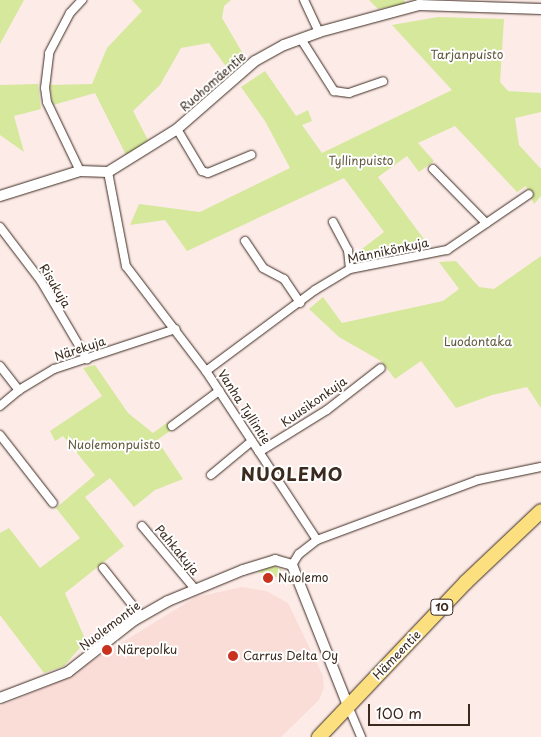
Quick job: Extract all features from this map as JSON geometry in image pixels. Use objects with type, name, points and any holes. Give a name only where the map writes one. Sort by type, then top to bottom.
[{"type":"highway","name":"Hämeentie","points":[[319,737],[466,582],[541,511]]},
{"type":"street","points":[[80,171],[47,102],[45,88],[49,53],[70,13],[82,0]]},
{"type":"street","points":[[304,0],[319,32]]},
{"type":"street","name":"Ruohomäentie","points":[[108,172],[177,130],[242,71],[269,53],[301,38],[420,5],[472,3],[541,10]]},
{"type":"street","points":[[301,38],[334,91],[349,93],[383,81]]},
{"type":"street","points":[[177,130],[202,171],[208,173],[251,156]]},
{"type":"street","points":[[433,169],[486,223]]},
{"type":"street","points":[[0,196],[80,171],[108,172]]},
{"type":"street","name":"Vanha Tyllintie","points":[[108,172],[126,266],[176,329],[220,391],[317,540]]},
{"type":"street","name":"Männikönkuja","points":[[206,371],[315,290],[350,269],[447,250],[529,194]]},
{"type":"street","points":[[333,222],[348,250],[350,269]]},
{"type":"street","name":"Risukuja","points":[[0,227],[41,281],[87,358]]},
{"type":"street","points":[[245,241],[263,268],[284,279],[300,303]]},
{"type":"street","name":"Närekuja","points":[[0,406],[19,390],[54,369],[176,329]]},
{"type":"street","points":[[0,366],[19,390]]},
{"type":"street","name":"Kuusikonkuja","points":[[259,452],[327,410],[381,368]]},
{"type":"street","points":[[172,426],[220,391]]},
{"type":"street","points":[[0,435],[53,503]]},
{"type":"street","points":[[211,475],[252,441]]},
{"type":"street","points":[[361,737],[292,565],[299,554],[317,540],[478,480],[541,467]]},
{"type":"street","name":"Pahkakuja","points":[[142,526],[195,590]]},
{"type":"street","name":"Nuolemontie","points":[[0,698],[68,672],[141,616],[195,590],[266,562],[275,560],[292,565]]},
{"type":"street","points":[[103,568],[141,616]]},
{"type":"shaded area","points":[[242,587],[266,591],[288,603],[323,676],[324,688],[319,700],[281,737],[0,737],[0,706],[54,684],[196,597]]},
{"type":"green space","points":[[0,0],[24,0],[0,44]]},
{"type":"green space","points":[[132,0],[231,0],[224,6],[222,18],[246,59],[230,72],[209,43],[181,48],[160,85],[133,111],[148,140],[126,155],[95,93],[53,105],[50,85],[92,84],[107,48],[142,11]]},
{"type":"green space","points":[[369,0],[404,0],[406,4],[378,9]]},
{"type":"green space","points":[[438,17],[504,19],[500,82],[508,91],[541,93],[541,112],[515,118],[519,145],[541,169],[541,196],[534,204],[526,186],[517,192],[455,126],[418,143],[434,161],[419,172],[407,156],[378,177],[429,246],[375,256],[358,252],[384,232],[344,178],[187,251],[165,220],[130,225],[139,204],[200,212],[290,168],[265,121],[241,87],[265,71],[296,116],[308,110],[312,121],[302,125],[322,153],[452,90],[392,25]]},
{"type":"green space","points":[[38,84],[41,109],[14,116],[24,152],[0,135],[0,85]]},
{"type":"green space","name":"Luodontaka","points":[[541,256],[541,408],[527,387],[492,395],[456,408],[421,361],[395,379],[381,361],[339,337],[309,309],[323,297],[342,323],[443,301],[459,289],[439,262],[456,261],[479,287],[494,289]]},
{"type":"green space","name":"Nuolemonpuisto","points":[[95,365],[128,413],[153,433],[168,422],[173,429],[157,440],[183,479],[155,490],[134,507],[110,478],[85,497],[124,546],[65,593],[86,641],[64,666],[44,673],[0,615],[0,533],[9,528],[40,568],[80,538],[56,508],[95,475],[63,436],[55,441],[50,431],[102,396],[83,368]]},
{"type":"green space","points":[[273,566],[281,569],[284,579],[258,572]]},
{"type":"place","name":"Nuolemo","points":[[268,578]]},
{"type":"place","name":"Närepolku","points":[[107,650]]},
{"type":"place","name":"Carrus Delta Oy","points":[[233,656]]},
{"type":"district","name":"NUOLEMO","points":[[292,474]]},
{"type":"park label","name":"Tarjanpuisto","points":[[467,55]]},
{"type":"park label","name":"Tyllinpuisto","points":[[361,161]]}]
